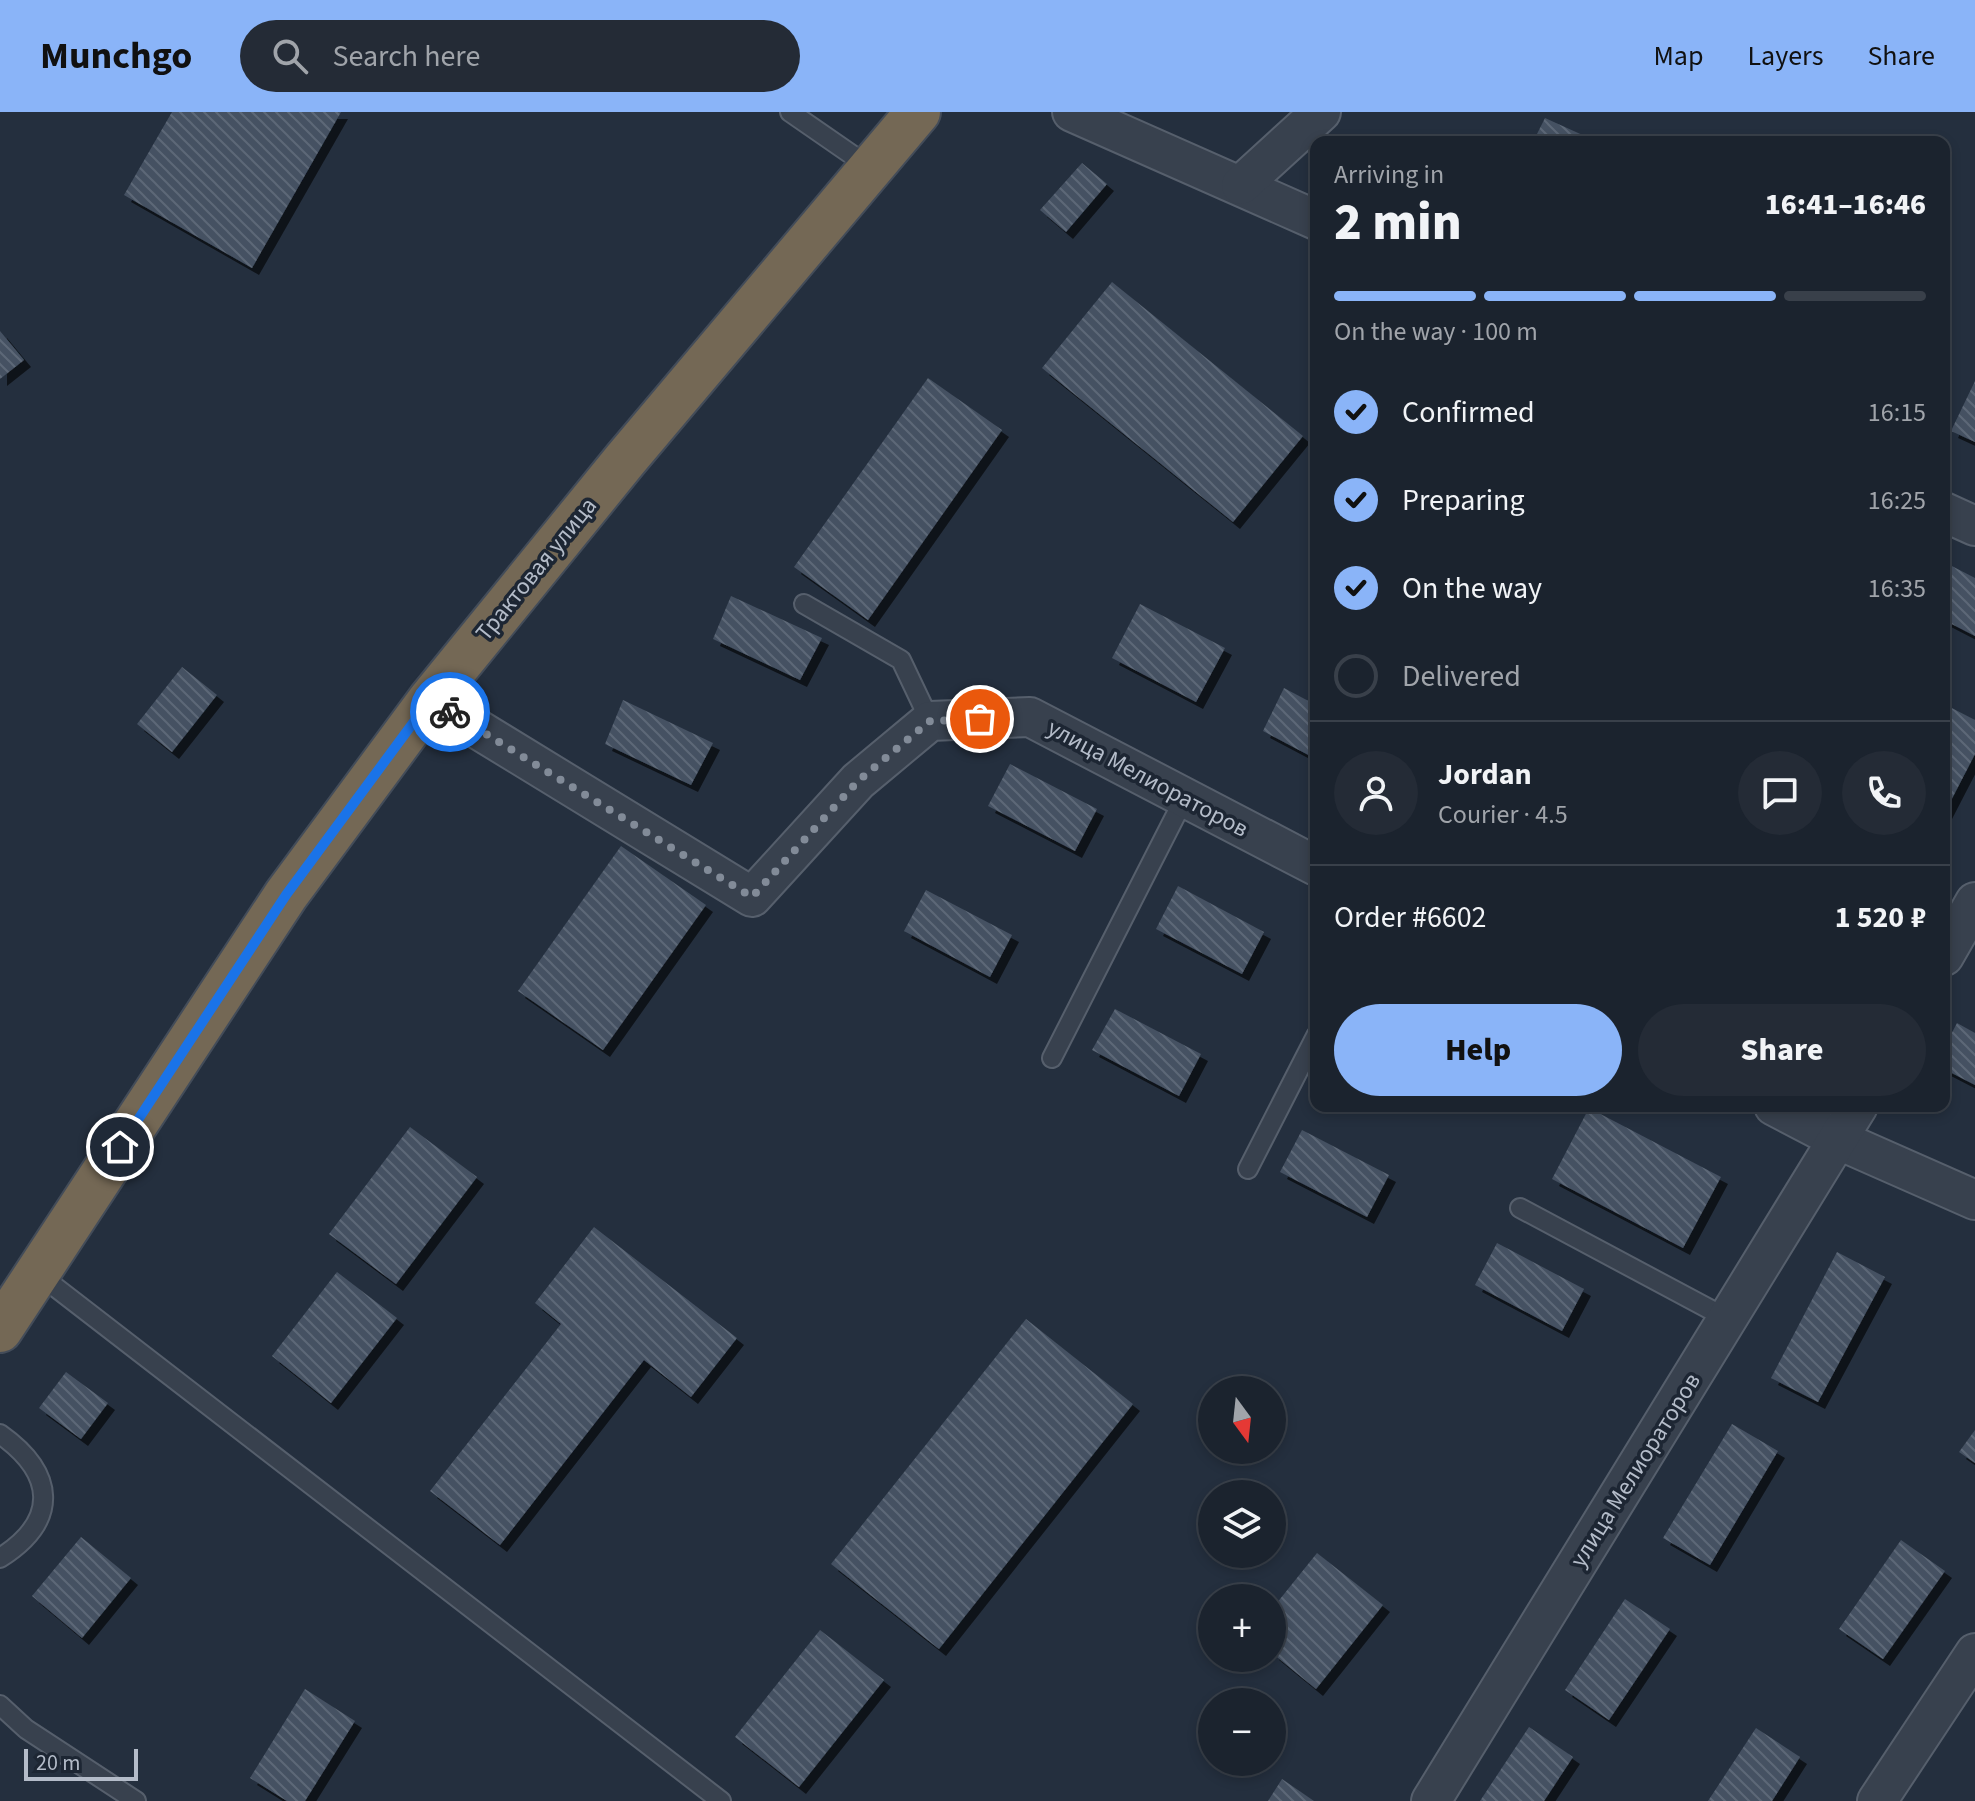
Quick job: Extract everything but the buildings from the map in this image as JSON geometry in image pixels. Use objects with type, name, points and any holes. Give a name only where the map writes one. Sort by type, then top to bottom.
[{"type":"highway","name":"Трактовая улица","points":[[0,1330],[286,895],[430,700],[625,460],[918,112]]},
{"type":"street","points":[[1072,112],[1310,217]]},
{"type":"street","points":[[1241,185],[1321,112]]},
{"type":"street","points":[[1950,515],[1975,526]]},
{"type":"street","points":[[430,700],[752,897],[858,781],[930,721]]},
{"type":"street","name":"улица Мелиораторов","points":[[930,721],[1030,717],[1310,863]]},
{"type":"street","points":[[1950,946],[1975,902]]},
{"type":"street","points":[[1785,1112],[1839,1140],[1975,1200]]},
{"type":"street","name":"улица Мелиораторов","points":[[1431,1801],[1855,1112]]},
{"type":"street","points":[[1877,1801],[1975,1653]]},
{"type":"lane","points":[[790,112],[871,168]]},
{"type":"lane","points":[[804,604],[901,660],[930,721]]},
{"type":"lane","points":[[1052,1058],[1185,797]]},
{"type":"lane","points":[[1248,1169],[1310,1048]]},
{"type":"lane","points":[[1520,1208],[1728,1319]]},
{"type":"lane","points":[[37,1273],[721,1801]]},
{"type":"lane","points":[[0,1434],[17,1446],[34,1466],[44,1491],[40,1518],[13,1550],[0,1558]]},
{"type":"lane","points":[[0,1705],[26,1729],[136,1801]]},
{"type":"way so far","points":[[450,712],[752,897],[858,781],[930,721],[980,719]]},
{"type":"route","points":[[120,1147],[286,895],[430,700],[450,712]]}]
